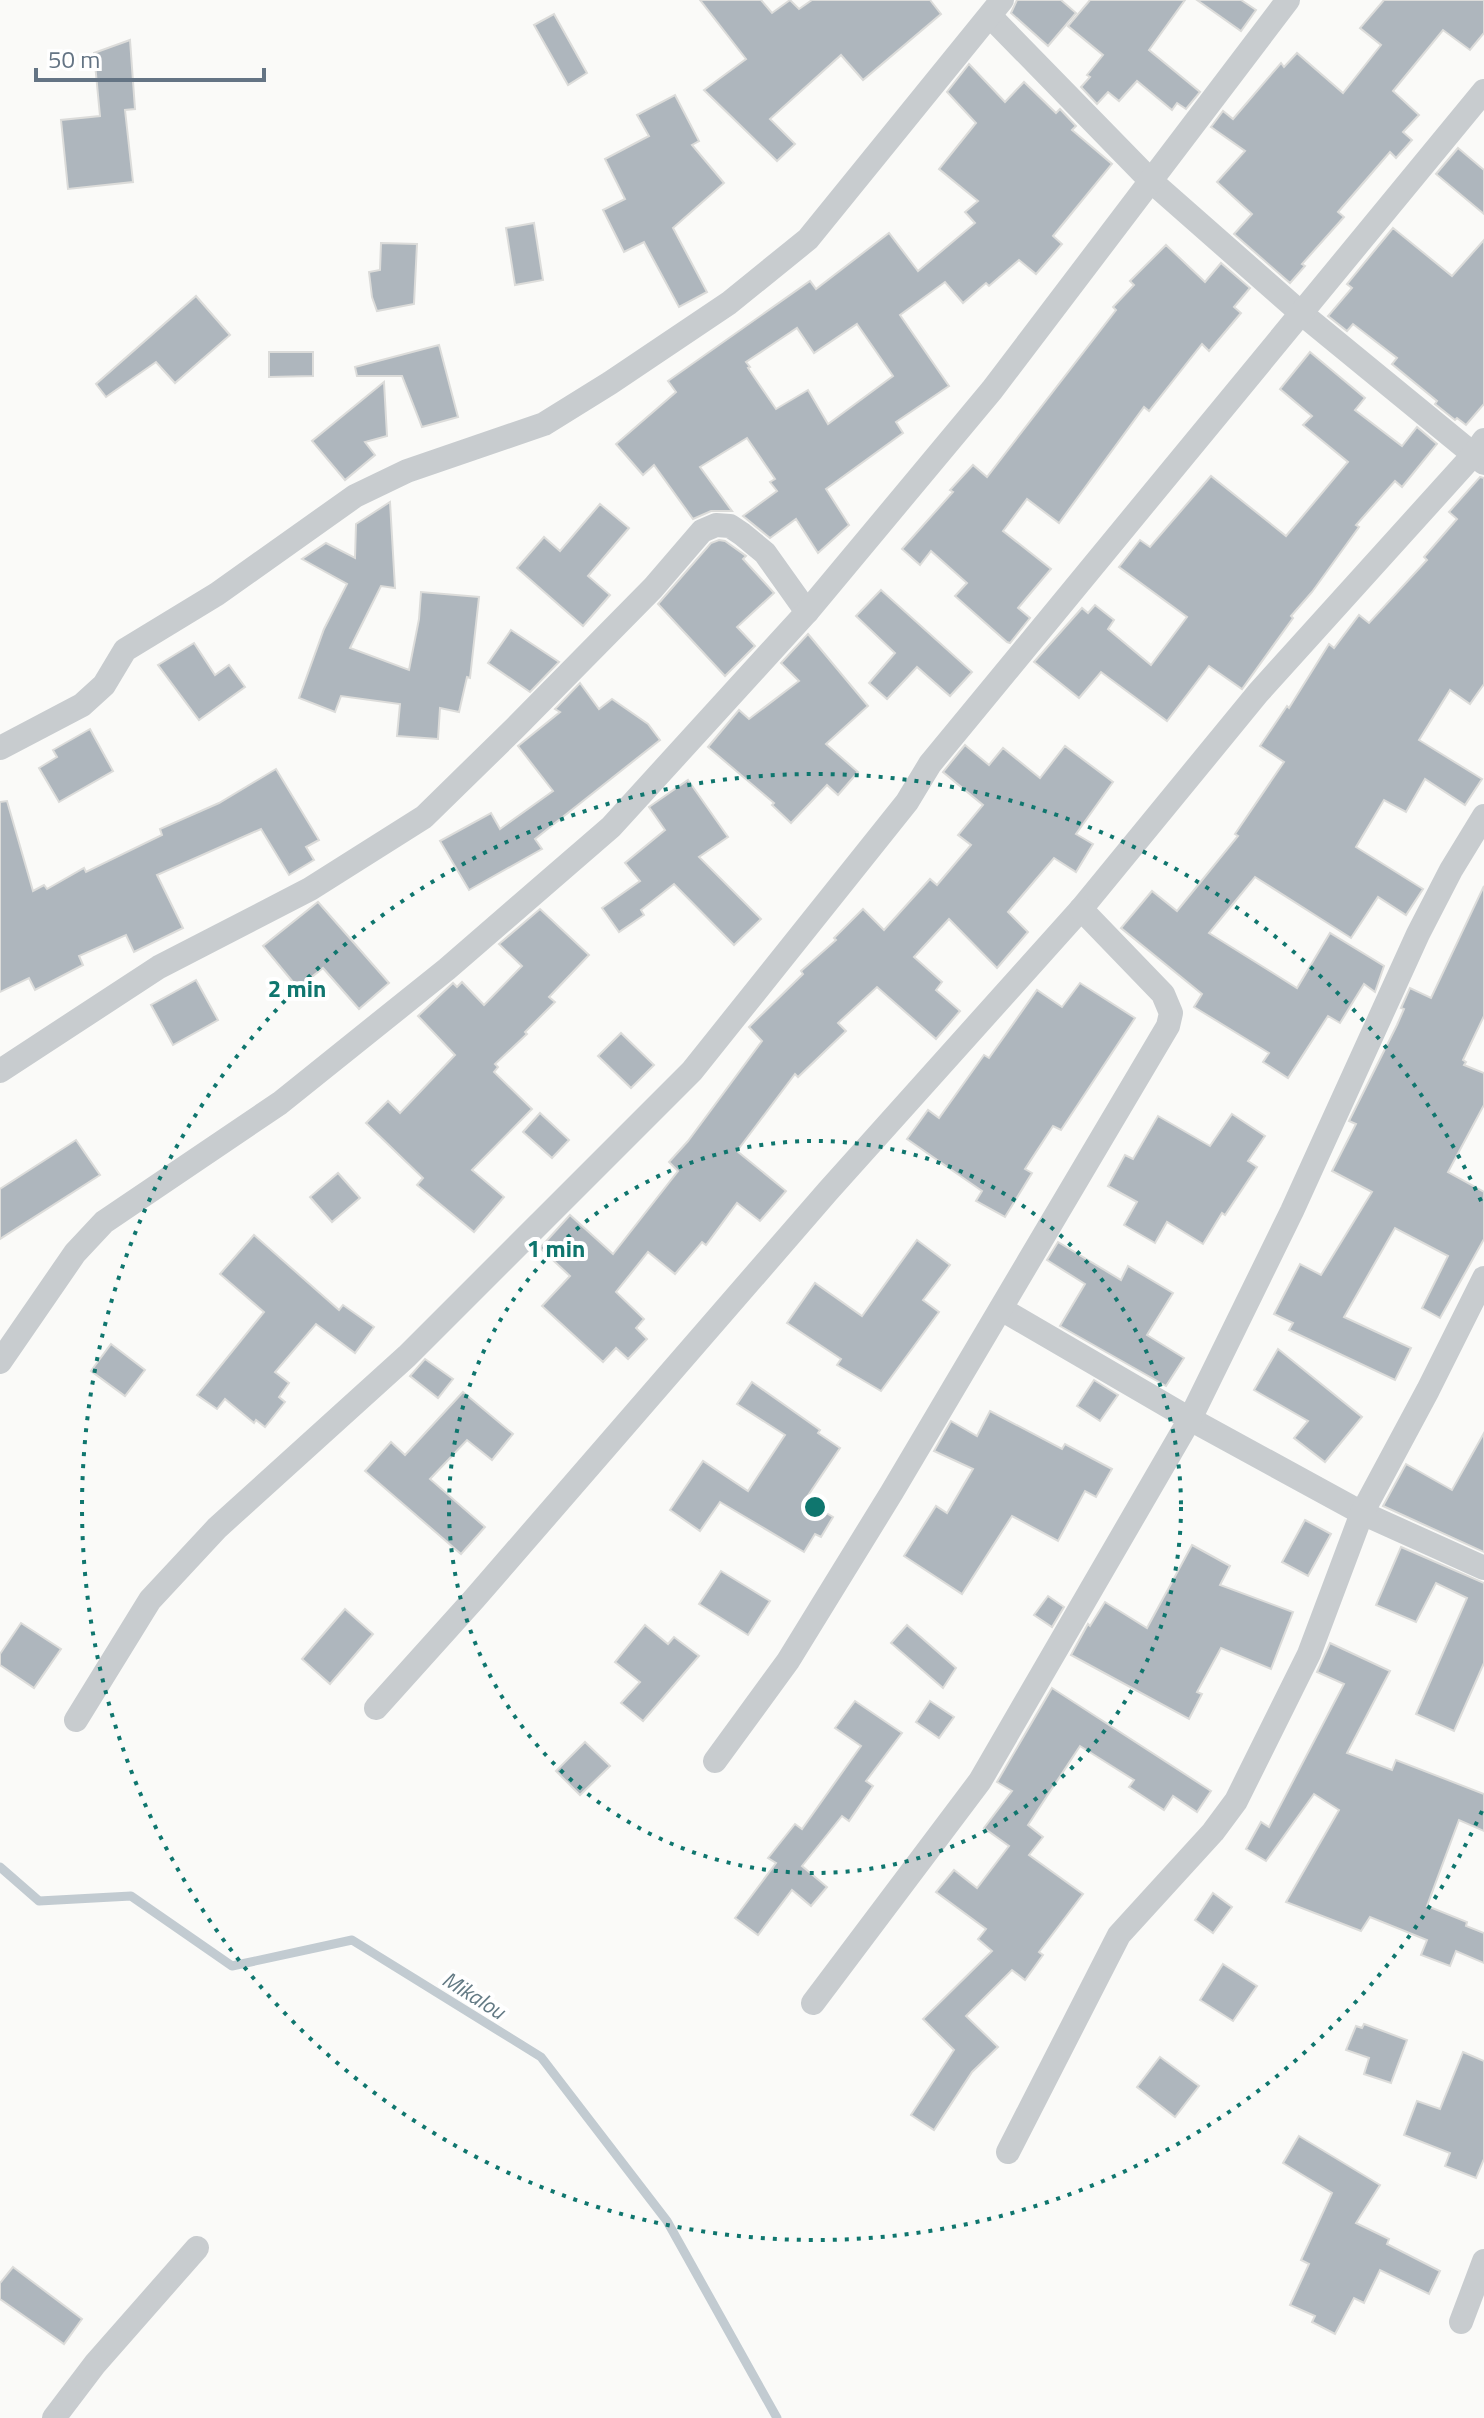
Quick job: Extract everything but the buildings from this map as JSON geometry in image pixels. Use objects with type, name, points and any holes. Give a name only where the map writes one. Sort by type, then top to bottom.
[{"type":"street","points":[[0,1362],[75,1253],[104,1222],[280,1103],[447,969],[611,827],[807,612],[992,390],[1288,0]]},
{"type":"street","points":[[0,748],[82,705],[104,685],[125,650],[217,594],[355,496],[407,471],[544,424],[729,303],[808,239],[996,8],[1151,181],[1301,313],[1481,452],[1258,693],[1081,909],[828,1191],[376,1708]]},
{"type":"street","points":[[76,1720],[150,1600],[217,1528],[407,1356],[692,1071],[907,802],[940,752],[1484,91]]},
{"type":"street","points":[[0,1071],[159,967],[310,889],[424,817],[653,588],[702,531],[716,525],[730,526],[742,534],[765,553],[807,612]]},
{"type":"street","points":[[813,2003],[980,1781],[1190,1419],[1292,1211],[1418,934],[1451,870],[1484,816]]},
{"type":"street","points":[[715,1761],[788,1661],[1168,1026],[1171,1013],[1163,994],[1081,909]]},
{"type":"street","points":[[1008,2152],[1119,1935],[1213,1832],[1236,1801],[1309,1654],[1362,1513],[1484,1278]]},
{"type":"street","points":[[1001,1309],[1190,1419],[1362,1513],[1484,1568]]},
{"type":"street","points":[[54,2418],[95,2364],[197,2248]]},
{"type":"street","points":[[1461,2322],[1484,2261]]},
{"type":"waterway","name":"Mikalou","points":[[0,1867],[39,1901],[131,1896],[232,1966],[352,1940],[541,2057],[667,2221],[777,2418]]}]
